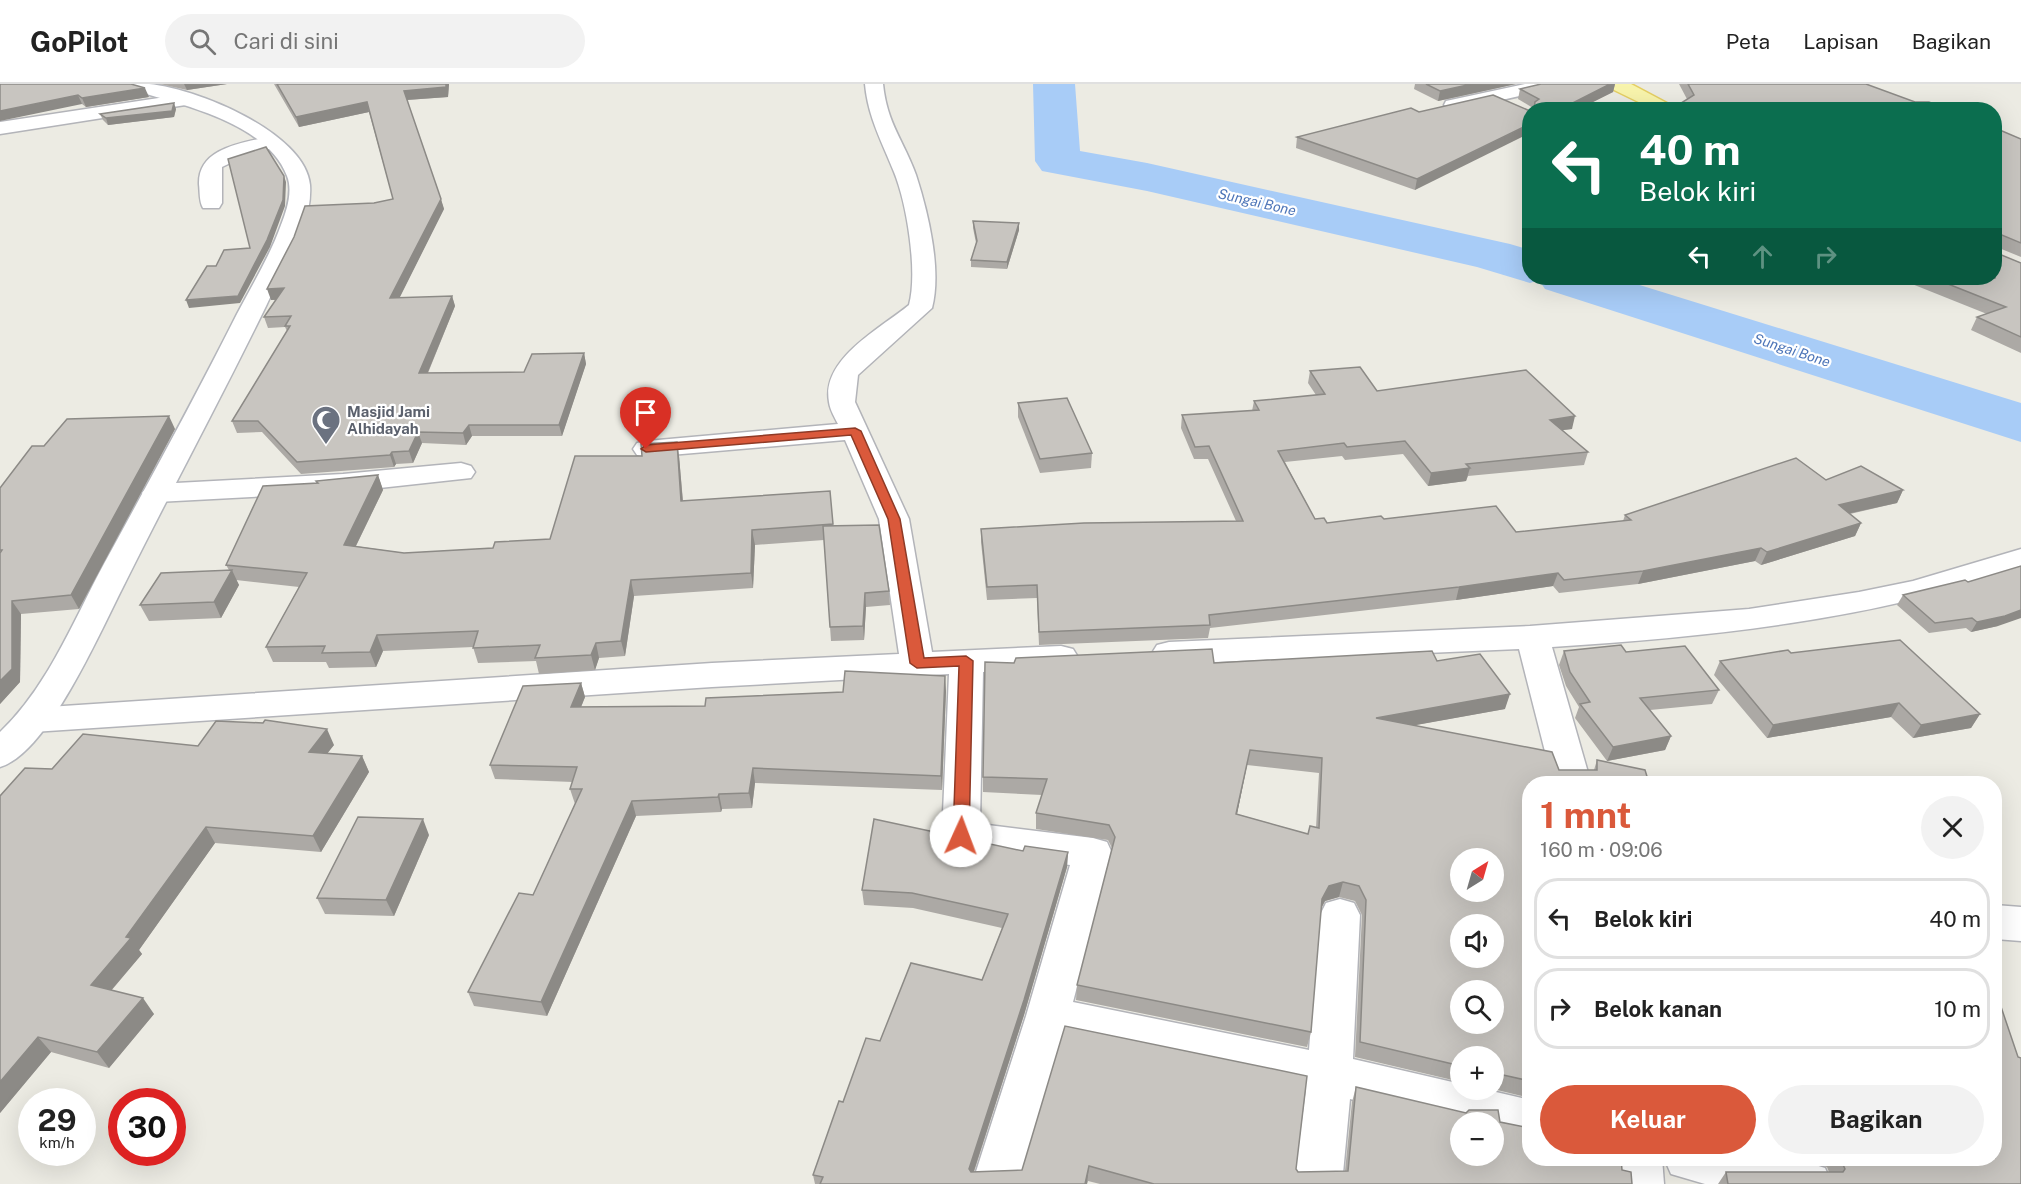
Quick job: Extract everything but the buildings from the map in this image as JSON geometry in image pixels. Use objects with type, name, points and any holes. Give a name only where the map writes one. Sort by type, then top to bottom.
[{"type":"main road","points":[[1616,84],[1654,102]]},
{"type":"street","points":[[0,754],[33,720],[64,670],[211,395],[292,226],[300,185],[292,163],[272,142],[245,124],[185,100],[132,84]]},
{"type":"street","points":[[874,84],[876,105],[887,137],[905,174],[919,230],[924,293],[920,308],[860,358],[845,374],[842,402],[894,519],[917,663]]},
{"type":"street","points":[[1439,109],[1551,84]]},
{"type":"street","points":[[1494,97],[1522,111]]},
{"type":"street","points":[[0,128],[185,100]]},
{"type":"street","points":[[212,203],[210,170],[214,163],[236,152],[272,142]]},
{"type":"street","points":[[646,449],[855,431]]},
{"type":"street","points":[[157,493],[352,482],[461,472]]},
{"type":"street","points":[[1144,654],[1533,637],[1716,625],[1813,612],[1962,580],[2021,559]]},
{"type":"street","points":[[1533,637],[1570,776]]},
{"type":"street","points":[[33,720],[917,663],[1096,656]]},
{"type":"street","points":[[966,661],[961,836],[1093,854],[1048,1016],[996,1184]]},
{"type":"street","points":[[1318,1184],[1330,1074],[1340,915]]},
{"type":"street","points":[[2002,923],[2021,924]]},
{"type":"street","points":[[1048,1016],[1330,1074],[1522,1119]]},
{"type":"street","points":[[1639,1166],[1640,1184]]},
{"type":"street","points":[[1725,1166],[1808,1184]]},
{"type":"waterway","name":"Sungai Bone","points":[[1054,84],[1058,161],[1147,177],[1492,255],[1522,264]]},
{"type":"waterway","name":"Sungai Bone","points":[[1586,285],[2021,423]]},
{"type":"place","name":"Masjid Jami Alhidayah","points":[[326,446]]},
{"type":"route","points":[[646,449],[855,431],[894,519],[903,561],[917,663],[966,661],[961,836]]}]
